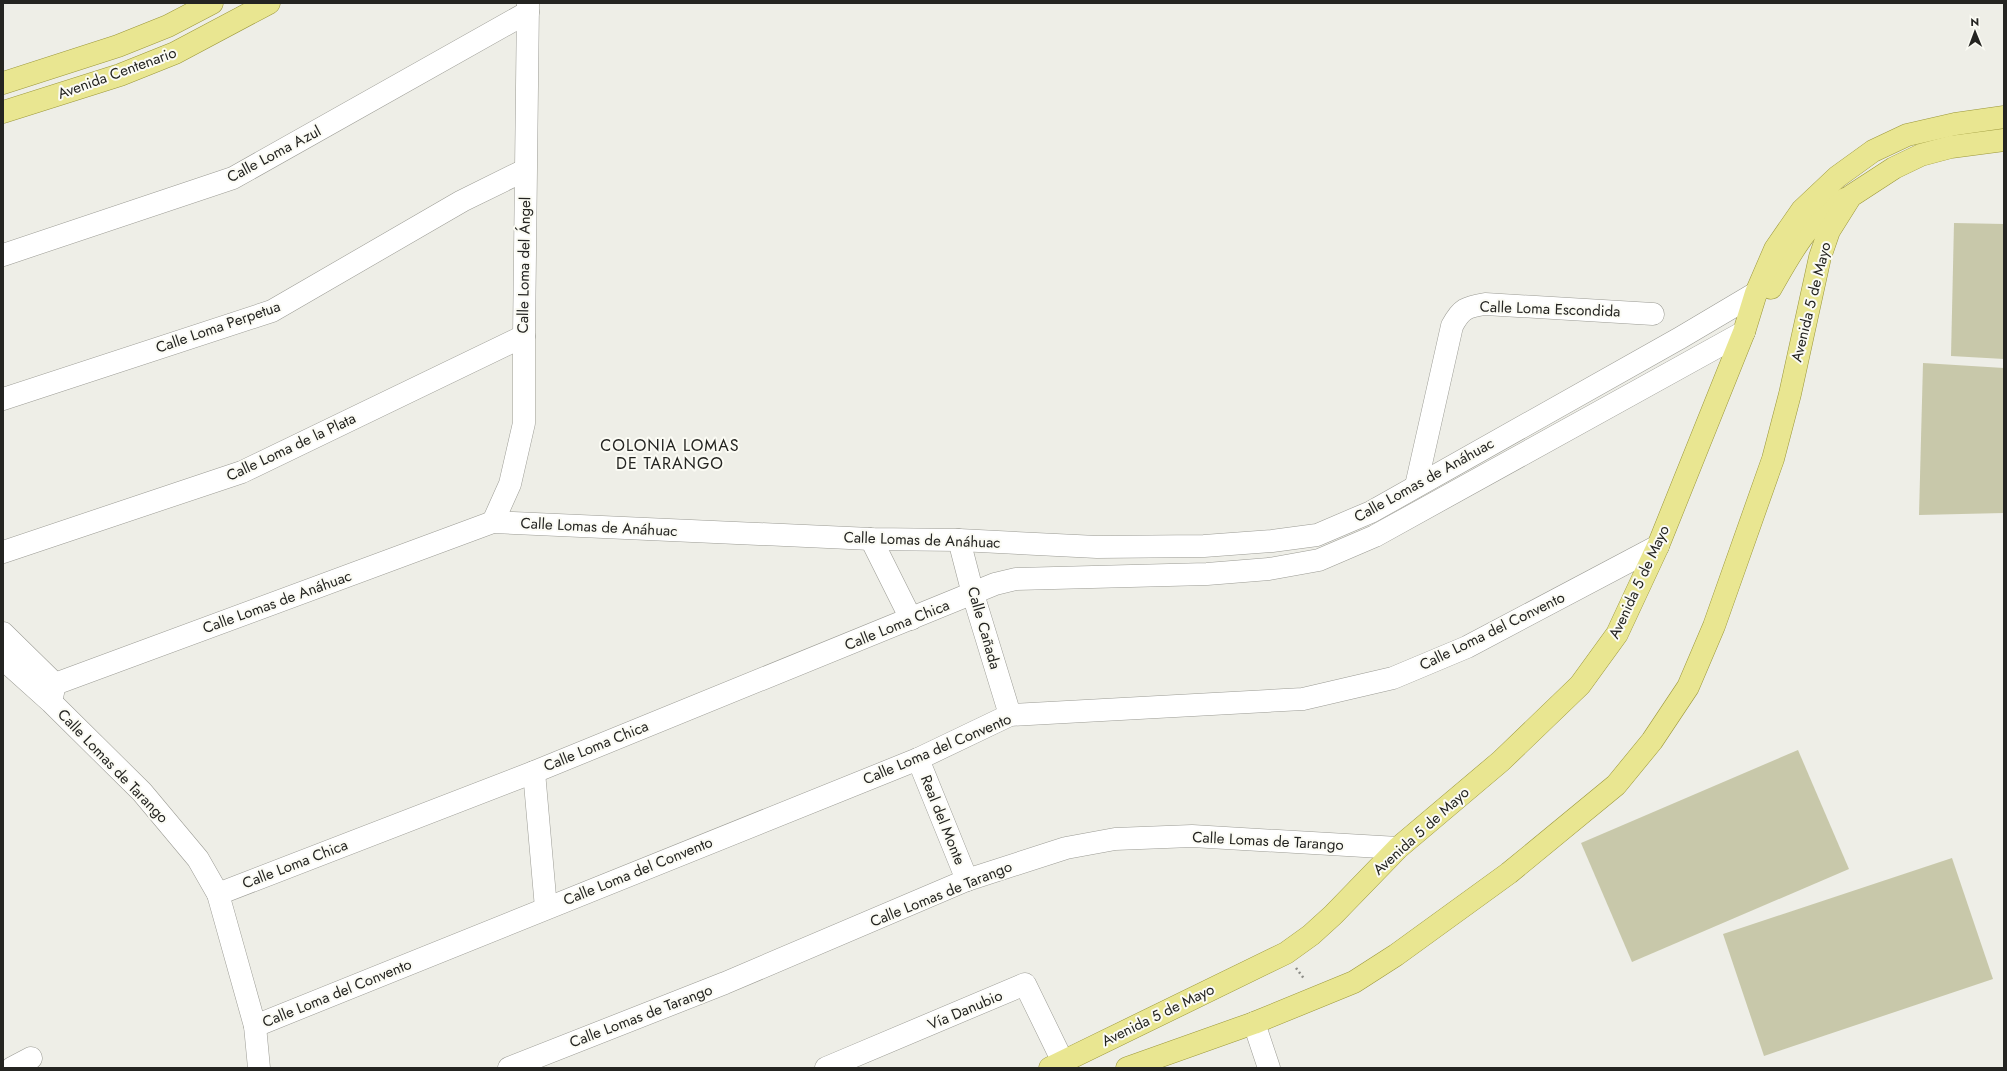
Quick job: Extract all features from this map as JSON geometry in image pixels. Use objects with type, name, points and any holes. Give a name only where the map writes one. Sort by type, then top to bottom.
[{"type":"main road","name":"Avenida Centenario","points":[[3,83],[118,46],[168,26],[212,3]]},
{"type":"main road","name":"Avenida Centenario","points":[[3,112],[120,75],[174,53],[269,3]]},
{"type":"main road","name":"Avenida 5 de Mayo","points":[[1057,1065],[1286,953],[1311,935],[1333,915],[1398,848],[1501,761],[1580,685],[1617,634],[1658,546],[1744,332],[1756,293],[1775,249],[1802,210],[1837,177],[1873,151],[1907,135],[1956,124],[2004,117]]},
{"type":"main road","name":"Avenida 5 de Mayo","points":[[1128,1068],[1254,1023],[1360,978],[1396,955],[1509,873],[1616,785],[1652,741],[1688,686],[1714,626],[1773,459],[1790,394],[1820,257],[1829,231],[1851,196],[1894,168],[1920,155],[1951,147],[2004,140]]},
{"type":"main road","points":[[1744,332],[1801,237],[1820,216],[1839,202],[1851,196]]},
{"type":"street","name":"Calle Loma del Ángel","points":[[493,522],[510,484],[524,423],[528,7]]},
{"type":"street","name":"Calle Loma Azul","points":[[3,255],[233,178],[528,7]]},
{"type":"street","name":"Calle Loma Perpetua","points":[[3,399],[272,311],[462,201],[526,170]]},
{"type":"street","name":"Calle Lomas de Anáhuac","points":[[53,693],[493,522],[871,539],[959,540],[1097,547],[1204,546],[1272,541],[1318,535],[1371,512],[1680,338],[1756,293]]},
{"type":"street","name":"Calle Loma Escondida","points":[[1416,486],[1452,326],[1459,313],[1470,306],[1485,304],[1653,314]]},
{"type":"street","name":"Calle Lomas de Anáhuac","points":[[973,594],[995,584],[1016,579],[1207,574],[1269,569],[1319,560],[1375,536],[1744,332]]},
{"type":"street","name":"Calle Loma de la Plata","points":[[3,552],[242,472],[524,336]]},
{"type":"street","points":[[871,539],[912,619]]},
{"type":"street","name":"Calle Cañada","points":[[959,540],[973,594],[1010,715]]},
{"type":"street","name":"Calle Loma del Convento","points":[[255,1026],[918,759],[1010,715],[1303,699],[1393,678],[1467,647],[1658,546]]},
{"type":"street","name":"Calle Loma Chica","points":[[218,894],[534,772],[973,594]]},
{"type":"street","points":[[3,633],[53,693]]},
{"type":"street","name":"Calle Lomas de Tarango","points":[[3,659],[53,693],[142,792],[198,859],[218,894],[255,1026],[258,1068]]},
{"type":"street","name":"Real del Monte","points":[[918,759],[967,880]]},
{"type":"street","points":[[534,772],[546,908]]},
{"type":"street","name":"Calle Lomas de Tarango","points":[[509,1068],[725,983],[967,880],[1066,848],[1115,839],[1192,836],[1398,848]]},
{"type":"street","name":"Vía Danubio","points":[[826,1068],[1025,984],[1057,1065]]},
{"type":"street","points":[[1254,1023],[1270,1068]]},
{"type":"path","points":[[1286,953],[1317,997]]},
{"type":"green space","points":[[1954,223],[2004,224],[2004,359],[1951,356]]},
{"type":"green space","points":[[1923,363],[2004,368],[2004,513],[1919,515]]},
{"type":"green space","points":[[1798,750],[1849,869],[1632,962],[1581,843]]},
{"type":"green space","points":[[1952,858],[1993,979],[1764,1056],[1723,934]]},
{"type":"district","name":"COLONIA LOMAS DE TARANGO","points":[[670,454]]}]
